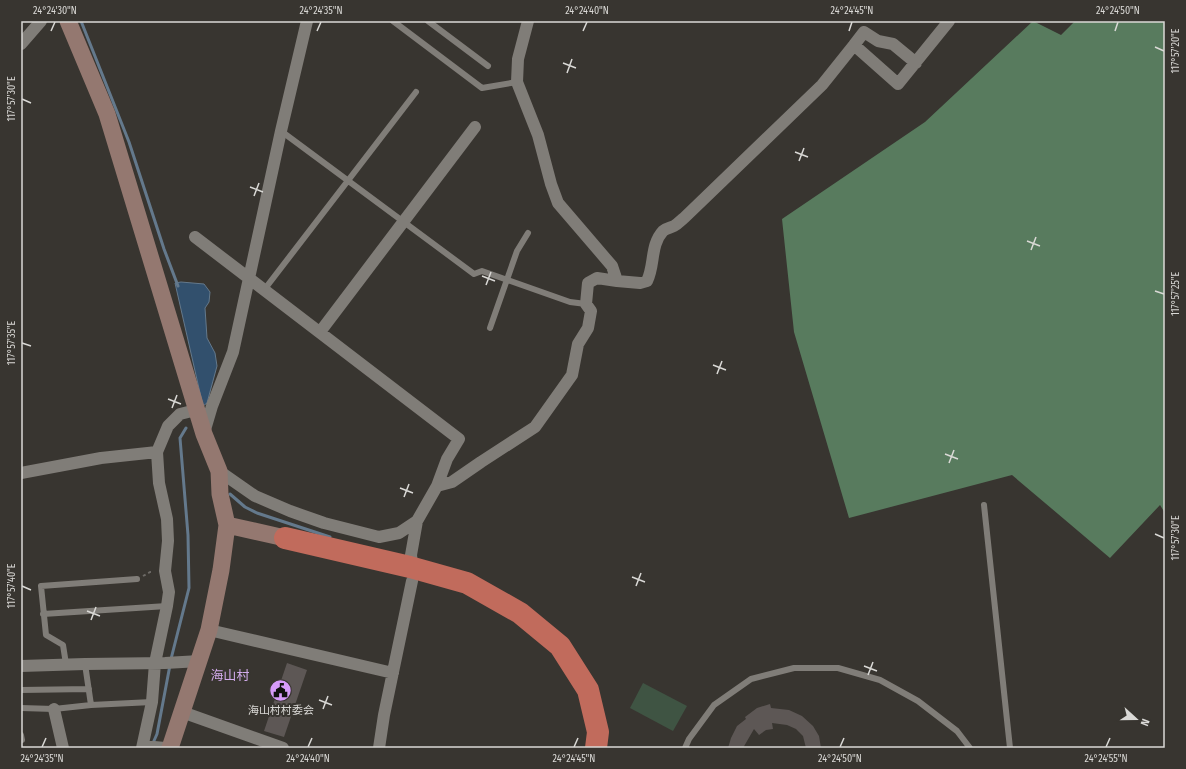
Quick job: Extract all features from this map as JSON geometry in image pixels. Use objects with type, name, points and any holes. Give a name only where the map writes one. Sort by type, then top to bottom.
[{"type":"highway","points":[[285,538],[410,567],[467,583],[520,612],[560,646],[588,690],[598,732],[596,748]]},
{"type":"street","points":[[21,44],[41,21]]},
{"type":"street","points":[[68,21],[107,114],[196,410],[218,471],[220,494],[227,525],[221,570],[209,630],[192,661],[182,712],[165,748],[143,747],[160,663],[169,592],[165,571],[168,540],[167,519],[159,483],[157,452],[168,426],[180,414],[196,410]]},
{"type":"street","points":[[204,434],[212,406],[233,352],[281,130],[307,21]]},
{"type":"street","points":[[528,21],[518,59],[517,82],[538,135],[551,184],[558,203],[612,266],[617,281]]},
{"type":"street","points":[[854,45],[898,84],[949,21]]},
{"type":"street","points":[[437,486],[452,482],[480,462],[535,427],[572,374],[578,344],[588,328],[591,311],[586,304],[588,283],[597,278],[640,284],[647,281],[651,273],[654,246],[664,229],[675,226],[684,218],[822,85],[864,32],[878,41],[893,44],[916,63]]},
{"type":"street","points":[[320,332],[475,127]]},
{"type":"street","points":[[195,237],[459,439],[447,459],[437,486],[416,521],[411,559]]},
{"type":"street","points":[[21,473],[101,458],[157,452]]},
{"type":"street","points":[[218,471],[255,496],[324,523],[379,537],[399,533],[416,521]]},
{"type":"street","points":[[227,525],[285,538]]},
{"type":"street","points":[[379,748],[412,581]]},
{"type":"street","points":[[209,630],[393,673]]},
{"type":"street","points":[[21,666],[192,661]]},
{"type":"street","points":[[54,709],[63,748]]},
{"type":"street","points":[[182,712],[283,748]]},
{"type":"lane","points":[[393,21],[482,88],[517,82]]},
{"type":"lane","points":[[428,21],[488,66]]},
{"type":"lane","points":[[264,290],[416,92]]},
{"type":"lane","points":[[281,130],[474,274],[482,271],[570,302],[586,304]]},
{"type":"lane","points":[[490,328],[517,251],[528,232]]},
{"type":"lane","points":[[984,505],[1010,748]]},
{"type":"lane","points":[[66,664],[64,645],[46,636],[41,586],[137,579]]},
{"type":"lane","points":[[43,614],[167,606]]},
{"type":"lane","points":[[85,664],[91,705]]},
{"type":"lane","points":[[685,748],[689,739],[714,705],[751,679],[794,668],[838,668],[880,680],[918,701],[957,731],[970,748]]},
{"type":"lane","points":[[21,690],[89,689]]},
{"type":"lane","points":[[21,708],[54,709],[91,705],[152,702]]},
{"type":"lane","points":[[21,735],[22,740]]},
{"type":"path","points":[[137,579],[150,572],[165,571]]},
{"type":"green space","points":[[1033,21],[1061,35],[1075,21],[1165,21],[1165,513],[1160,505],[1110,558],[1012,475],[849,518],[794,332],[782,219],[925,122]]},
{"type":"green space","points":[[643,683],[687,706],[673,731],[630,708]]},
{"type":"water","points":[[181,282],[204,284],[210,292],[209,302],[205,308],[207,338],[215,353],[217,366],[207,403],[203,406],[175,283]]},
{"type":"building","points":[[287,663],[307,670],[284,737],[264,731]]},
{"type":"building","points":[[770,704],[771,708],[789,710],[802,716],[813,726],[819,736],[821,748],[806,748],[803,736],[796,729],[787,725],[772,723],[773,729],[766,730],[759,735],[754,729],[743,748],[728,748],[737,726],[746,719],[745,717],[757,708]]},
{"type":"waterway","points":[[81,21],[129,142],[164,249],[178,286]]},
{"type":"waterway","points":[[171,659],[189,588],[188,535],[180,438],[186,428]]},
{"type":"waterway","points":[[230,494],[245,507],[257,513],[330,537]]},
{"type":"waterway","points":[[153,743],[157,734],[170,665]]},
{"type":"place","name":"海山村村委会","points":[[281,690]]},
{"type":"district","name":"海山村","points":[[230,675]]}]
